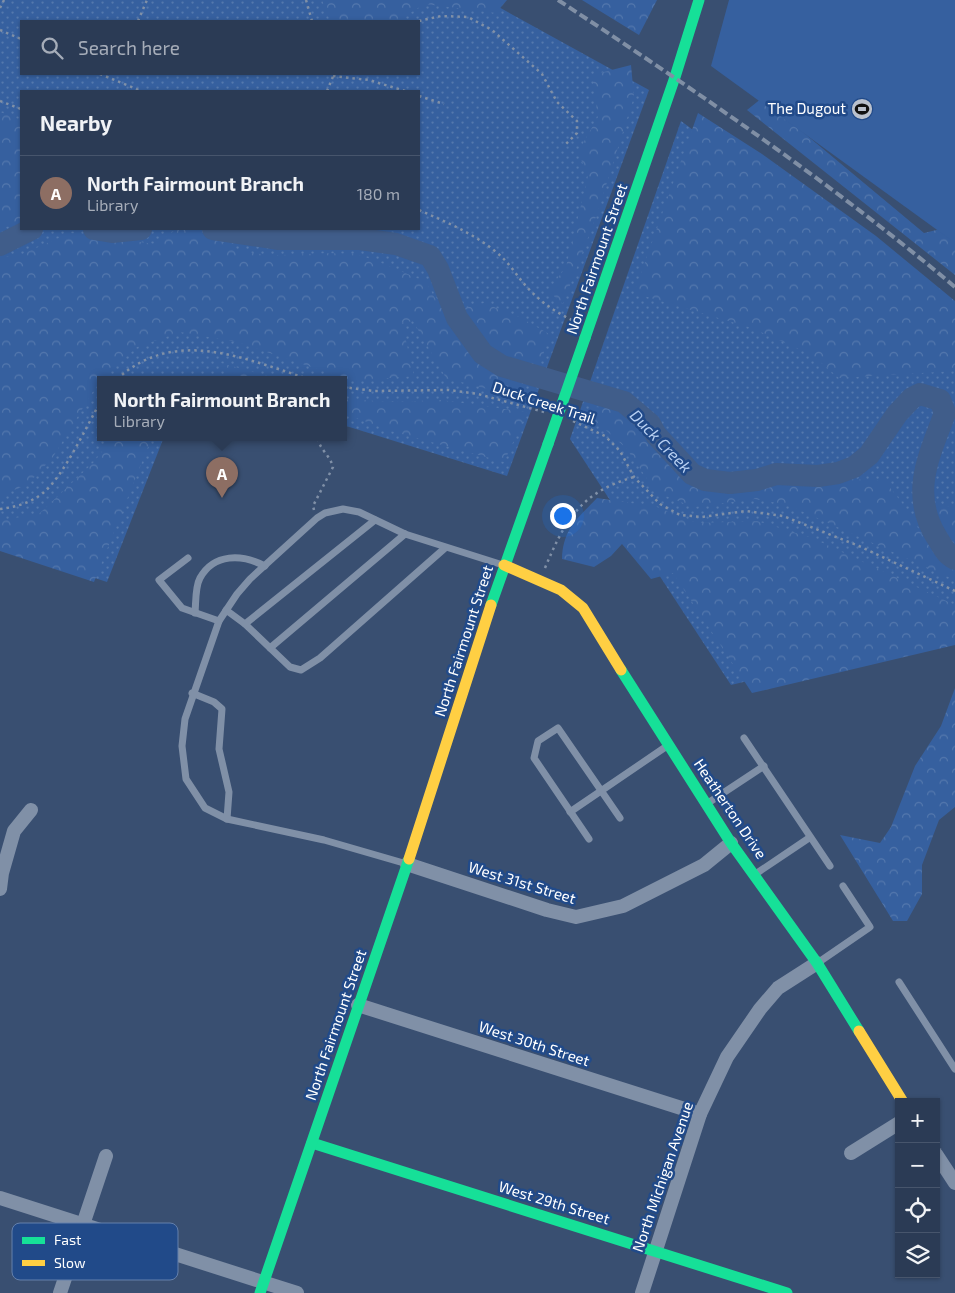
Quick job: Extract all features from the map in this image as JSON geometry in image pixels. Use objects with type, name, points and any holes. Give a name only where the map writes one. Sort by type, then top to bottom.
[{"type":"street","name":"North Fairmount Street","points":[[262,1288],[407,864],[504,566],[675,77],[698,0]]},
{"type":"street","name":"Heatherton Drive","points":[[504,566],[561,590],[582,608],[731,843],[817,963],[901,1098]]},
{"type":"street","points":[[0,889],[2,873],[14,831],[31,810]]},
{"type":"street","name":"West 31st Street","points":[[407,864],[547,910],[576,917],[623,906],[704,865],[731,843]]},
{"type":"street","name":"North Michigan Avenue","points":[[642,1293],[700,1114],[728,1057],[760,1009],[778,988],[817,963]]},
{"type":"street","name":"West 30th Street","points":[[358,1005],[700,1114]]},
{"type":"street","points":[[851,1153],[895,1126]]},
{"type":"street","name":"West 29th Street","points":[[312,1144],[656,1250],[786,1293]]},
{"type":"street","points":[[84,1223],[106,1156]]},
{"type":"street","points":[[940,1160],[955,1183]]},
{"type":"street","points":[[0,1198],[74,1223]]},
{"type":"street","points":[[178,1259],[262,1288],[297,1293]]},
{"type":"street","points":[[60,1293],[64,1280]]},
{"type":"lane","points":[[407,864],[324,840],[227,819],[205,808],[186,779],[182,746],[185,719],[192,693],[220,621],[237,594],[264,566],[325,513],[343,509],[359,512],[405,534],[504,566]]},
{"type":"lane","points":[[246,624],[375,520]]},
{"type":"lane","points":[[270,648],[405,534]]},
{"type":"lane","points":[[226,610],[246,624],[290,667],[301,670],[320,658],[446,548]]},
{"type":"lane","points":[[195,612],[199,579],[210,565],[232,556],[252,559],[264,566]]},
{"type":"lane","points":[[188,558],[159,580],[182,608],[220,621]]},
{"type":"lane","points":[[192,693],[214,702],[222,709],[219,750],[229,792],[227,819]]},
{"type":"lane","points":[[589,839],[534,758],[538,741],[558,728],[620,818]]},
{"type":"lane","points":[[744,738],[764,766],[809,838],[830,866]]},
{"type":"lane","points":[[570,812],[668,746]]},
{"type":"lane","points":[[706,804],[764,766]]},
{"type":"lane","points":[[754,875],[809,838]]},
{"type":"lane","points":[[817,963],[870,927],[843,886]]},
{"type":"lane","points":[[899,982],[955,1069]]},
{"type":"path","points":[[0,8],[4,0]]},
{"type":"path","points":[[138,20],[147,0]]},
{"type":"path","points":[[306,0],[312,20]]},
{"type":"path","points":[[420,21],[441,16],[468,17],[492,30],[522,55],[542,74],[556,102],[577,121],[577,133],[564,146]]},
{"type":"path","points":[[0,30],[20,39]]},
{"type":"path","points":[[103,75],[139,90]]},
{"type":"path","points":[[114,79],[116,75]]},
{"type":"path","points":[[327,90],[334,75],[369,80],[402,90]]},
{"type":"path","points":[[420,96],[444,104]]},
{"type":"path","points":[[0,101],[20,109]]},
{"type":"path","points":[[420,210],[473,235],[513,267],[526,286],[554,312],[587,333]]},
{"type":"path","points":[[122,376],[144,361],[173,351],[195,349],[231,355],[299,376]]},
{"type":"path","name":"Duck Creek Trail","points":[[347,388],[374,391],[449,390],[478,394],[552,414]]},
{"type":"path","points":[[0,509],[18,507],[43,493],[58,476],[97,408]]},
{"type":"path","name":"Duck Creek Trail","points":[[568,420],[604,436],[620,451],[634,477],[660,504],[680,515],[702,517],[746,511],[783,516],[859,546],[955,591]]},
{"type":"path","points":[[317,518],[313,506],[333,466],[331,459],[320,446],[319,441]]},
{"type":"path","points":[[540,580],[560,532],[569,518],[598,492],[614,483],[634,477]]},
{"type":"green space","points":[[0,0],[486,0],[649,90],[507,476],[347,426],[347,376],[97,376],[97,441],[162,441],[107,582],[0,547]]},
{"type":"green space","points":[[322,0],[507,0],[496,13],[425,4],[398,20],[330,20]]},
{"type":"green space","points":[[582,0],[657,0],[639,35]]},
{"type":"green space","name":"The Dugout","points":[[729,0],[955,0],[955,237],[951,240],[711,66]]},
{"type":"green space","points":[[631,65],[634,97],[597,214],[563,304],[548,291],[566,267],[588,176],[578,152],[598,117],[592,75]]},
{"type":"green space","points":[[762,98],[924,233],[949,227],[955,229],[955,275],[747,110]]},
{"type":"green space","points":[[0,112],[20,120],[20,224],[0,228]]},
{"type":"green space","points":[[698,113],[762,154],[876,236],[955,301],[955,371],[839,378],[812,355],[752,328],[634,293]]},
{"type":"green space","points":[[681,121],[955,325],[955,631],[731,685],[570,439]]},
{"type":"green space","points":[[176,230],[205,230],[222,242],[239,250],[256,254],[351,254],[377,261],[426,282],[436,300],[483,366],[526,386],[518,397],[446,378],[413,321],[402,323],[414,376],[353,381],[347,379],[347,376],[338,376],[237,342],[180,332],[137,347],[104,376],[97,376],[97,385],[53,457],[28,484],[0,496],[0,257],[18,256],[70,233],[155,244]]},
{"type":"green space","points":[[484,303],[519,317],[551,335],[539,362],[525,365],[516,364],[497,357],[489,351],[477,335],[465,308]]},
{"type":"green space","points":[[217,362],[267,376],[228,376]]},
{"type":"green space","points":[[347,399],[393,402],[441,400],[527,412],[504,462],[391,431],[347,414]]},
{"type":"green space","points":[[595,407],[614,408],[673,464],[711,476],[774,481],[833,478],[885,481],[905,507],[936,557],[955,565],[955,580],[788,505],[755,499],[693,507],[656,492],[626,448],[592,418]]},
{"type":"green space","points":[[110,441],[150,441],[94,582],[0,551],[0,521],[40,513],[94,462]]},
{"type":"green space","points":[[597,498],[657,507],[697,523],[757,521],[812,538],[955,605],[955,645],[752,693],[673,573],[651,579],[622,544],[611,556],[594,567],[562,559],[565,540],[572,525]]},
{"type":"green space","points":[[932,500],[955,509],[955,540],[952,540],[931,518]]},
{"type":"green space","points":[[955,688],[955,807],[939,820],[922,865],[922,894],[907,921],[893,921],[840,835],[880,843],[891,827],[915,766],[941,726]]},
{"type":"waterway","name":"Duck Creek","points":[[0,245],[30,230]]},
{"type":"waterway","name":"Duck Creek","points":[[100,230],[112,232],[131,230]]},
{"type":"waterway","name":"Duck Creek","points":[[220,230],[279,239],[360,239],[396,244],[430,256],[438,269],[457,318],[483,354],[502,366],[624,402],[650,424],[656,435],[692,474],[705,480],[730,483],[757,480],[776,474],[818,476],[838,473],[854,467],[869,455],[897,414],[912,398],[920,394],[940,400],[945,413],[928,459],[923,490],[924,505],[928,520],[936,536],[946,552],[955,559]]},
{"type":"railway","points":[[558,0],[660,68],[811,174],[908,248],[955,287]]},
{"type":"traffic: fast","points":[[585,338],[675,77],[699,0]]},
{"type":"traffic: fast","points":[[548,444],[585,338]]},
{"type":"traffic: fast","points":[[491,605],[548,444]]},
{"type":"traffic: fast","points":[[621,670],[731,843],[817,963],[859,1031]]},
{"type":"traffic: fast","points":[[260,1293],[409,859]]},
{"type":"traffic: fast","points":[[312,1143],[787,1293]]},
{"type":"traffic: slow","points":[[504,565],[561,590],[583,608],[621,670]]},
{"type":"traffic: slow","points":[[409,859],[491,605]]},
{"type":"traffic: slow","points":[[859,1031],[901,1098]]},
{"type":"place","name":"The Dugout","points":[[862,109]]},
{"type":"place","name":"North Fairmount Branch","points":[[222,498]]}]
